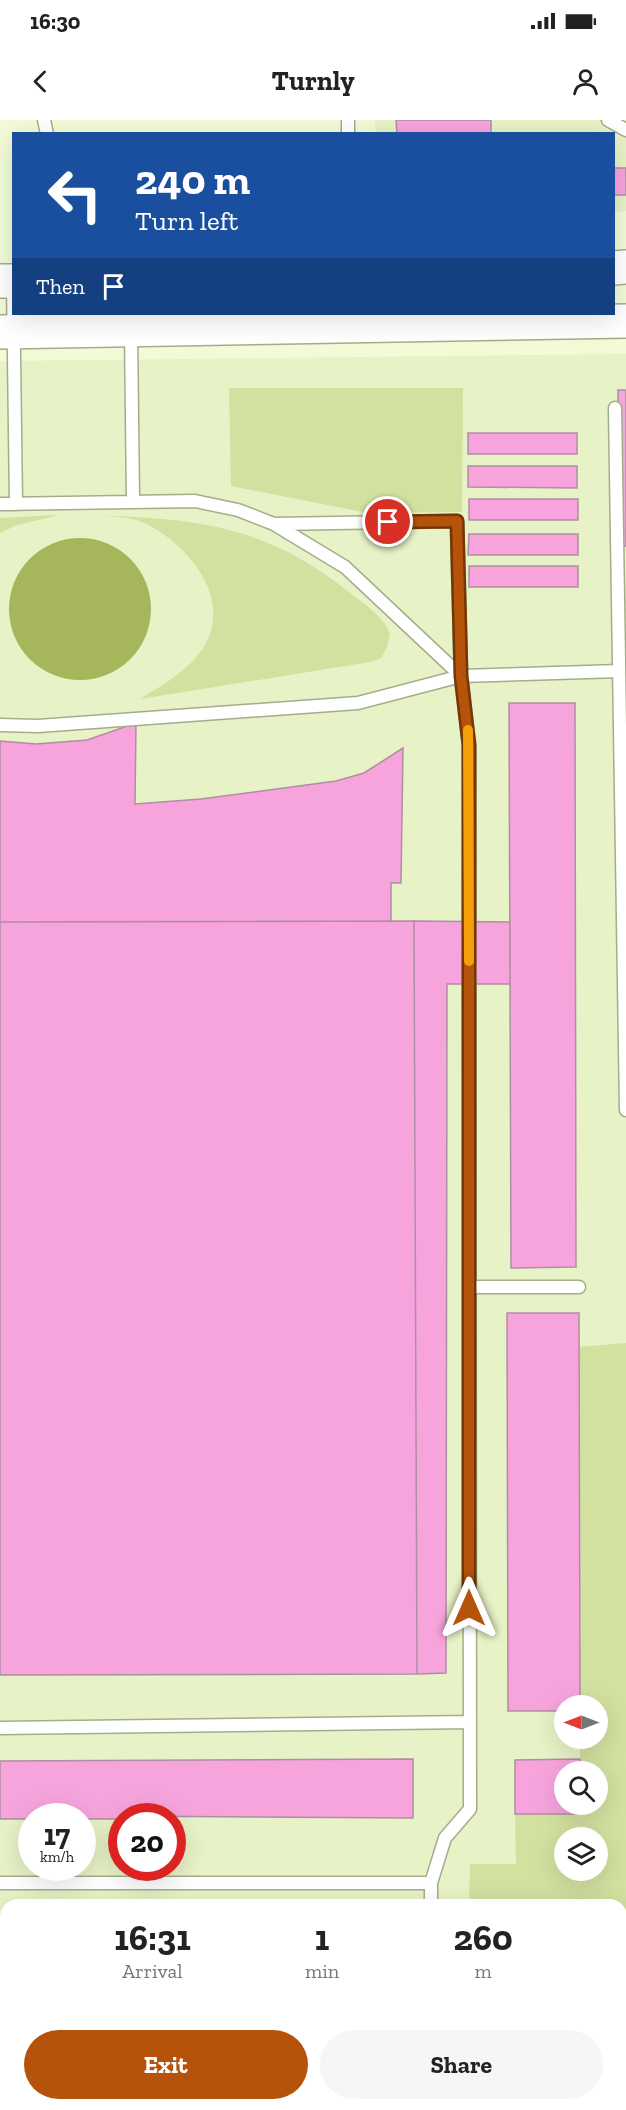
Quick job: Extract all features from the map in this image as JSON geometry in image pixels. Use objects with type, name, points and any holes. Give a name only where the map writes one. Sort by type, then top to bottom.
[{"type":"main road","points":[[7,332],[131,322],[626,321]]},
{"type":"lane","points":[[608,120],[626,130]]},
{"type":"lane","points":[[12,290],[7,332],[16,504]]},
{"type":"lane","points":[[131,322],[133,502]]},
{"type":"lane","points":[[615,408],[619,672],[623,732],[626,1110]]},
{"type":"lane","points":[[0,504],[195,501],[238,510],[274,524],[345,567],[461,676]]},
{"type":"lane","points":[[274,524],[457,521],[461,676],[469,745],[470,1809],[445,1838],[431,1882],[431,1899]]},
{"type":"lane","points":[[0,724],[38,726],[358,703],[461,676],[619,672]]},
{"type":"lane","points":[[469,1287],[579,1287]]},
{"type":"lane","points":[[0,1728],[469,1722]]},
{"type":"lane","points":[[0,1882],[431,1882]]},
{"type":"shaded area","points":[[375,120],[626,120],[626,211],[615,212],[615,132],[376,132]]},
{"type":"shaded area","points":[[626,354],[626,1899],[0,1899],[0,361]]},
{"type":"shaded area","points":[[229,388],[463,388],[462,512],[368,513],[231,486]]},
{"type":"shaded area","points":[[59,515],[17,525],[0,533],[0,518]]},
{"type":"shaded area","points":[[92,515],[197,523],[258,539],[318,569],[361,601],[387,627],[390,634],[387,647],[381,658],[370,662],[140,699],[192,662],[206,643],[213,623],[212,603],[207,584],[196,566],[165,536],[147,524],[134,519]]},
{"type":"shaded area","points":[[80,538],[107,543],[130,559],[146,582],[151,609],[146,636],[130,659],[107,675],[80,680],[53,675],[30,659],[14,636],[9,609],[14,582],[30,559],[53,543]]},
{"type":"shaded area","points":[[626,1343],[626,1899],[469,1899],[470,1864],[516,1864],[515,1814],[608,1815],[608,1761],[580,1761],[580,1749],[608,1749],[608,1695],[580,1695],[579,1347]]},
{"type":"building","points":[[396,120],[491,120],[491,132],[397,132]]},
{"type":"building","points":[[615,168],[626,168],[626,195],[615,195]]},
{"type":"building","points":[[618,390],[626,390],[626,546],[618,546]]},
{"type":"building","points":[[468,433],[577,433],[577,454],[468,454]]},
{"type":"building","points":[[468,466],[577,466],[577,488],[468,487]]},
{"type":"building","points":[[469,499],[578,499],[578,520],[469,520]]},
{"type":"building","points":[[469,534],[578,534],[578,555],[468,555]]},
{"type":"building","points":[[469,566],[578,566],[578,587],[469,587]]},
{"type":"building","points":[[509,703],[575,703],[576,1267],[511,1268]]},
{"type":"building","points":[[136,723],[135,804],[201,799],[336,781],[364,773],[403,748],[401,883],[391,883],[391,921],[0,922],[0,741],[36,744],[87,740]]},
{"type":"building","points":[[414,921],[417,1674],[0,1675],[0,922]]},
{"type":"building","points":[[414,921],[510,922],[510,984],[447,984],[446,1673],[417,1674]]},
{"type":"building","points":[[507,1313],[579,1313],[580,1695],[554,1695],[554,1711],[508,1711]]},
{"type":"building","points":[[413,1759],[413,1818],[186,1816],[186,1803],[108,1803],[108,1819],[96,1819],[96,1803],[18,1803],[18,1819],[0,1819],[0,1761]]},
{"type":"building","points":[[580,1759],[580,1761],[554,1761],[554,1814],[515,1814],[515,1760]]},
{"type":"slow traffic","points":[[468,730],[469,961]]},
{"type":"route","points":[[388,522],[457,521],[461,676],[469,745],[469,1608]]}]
